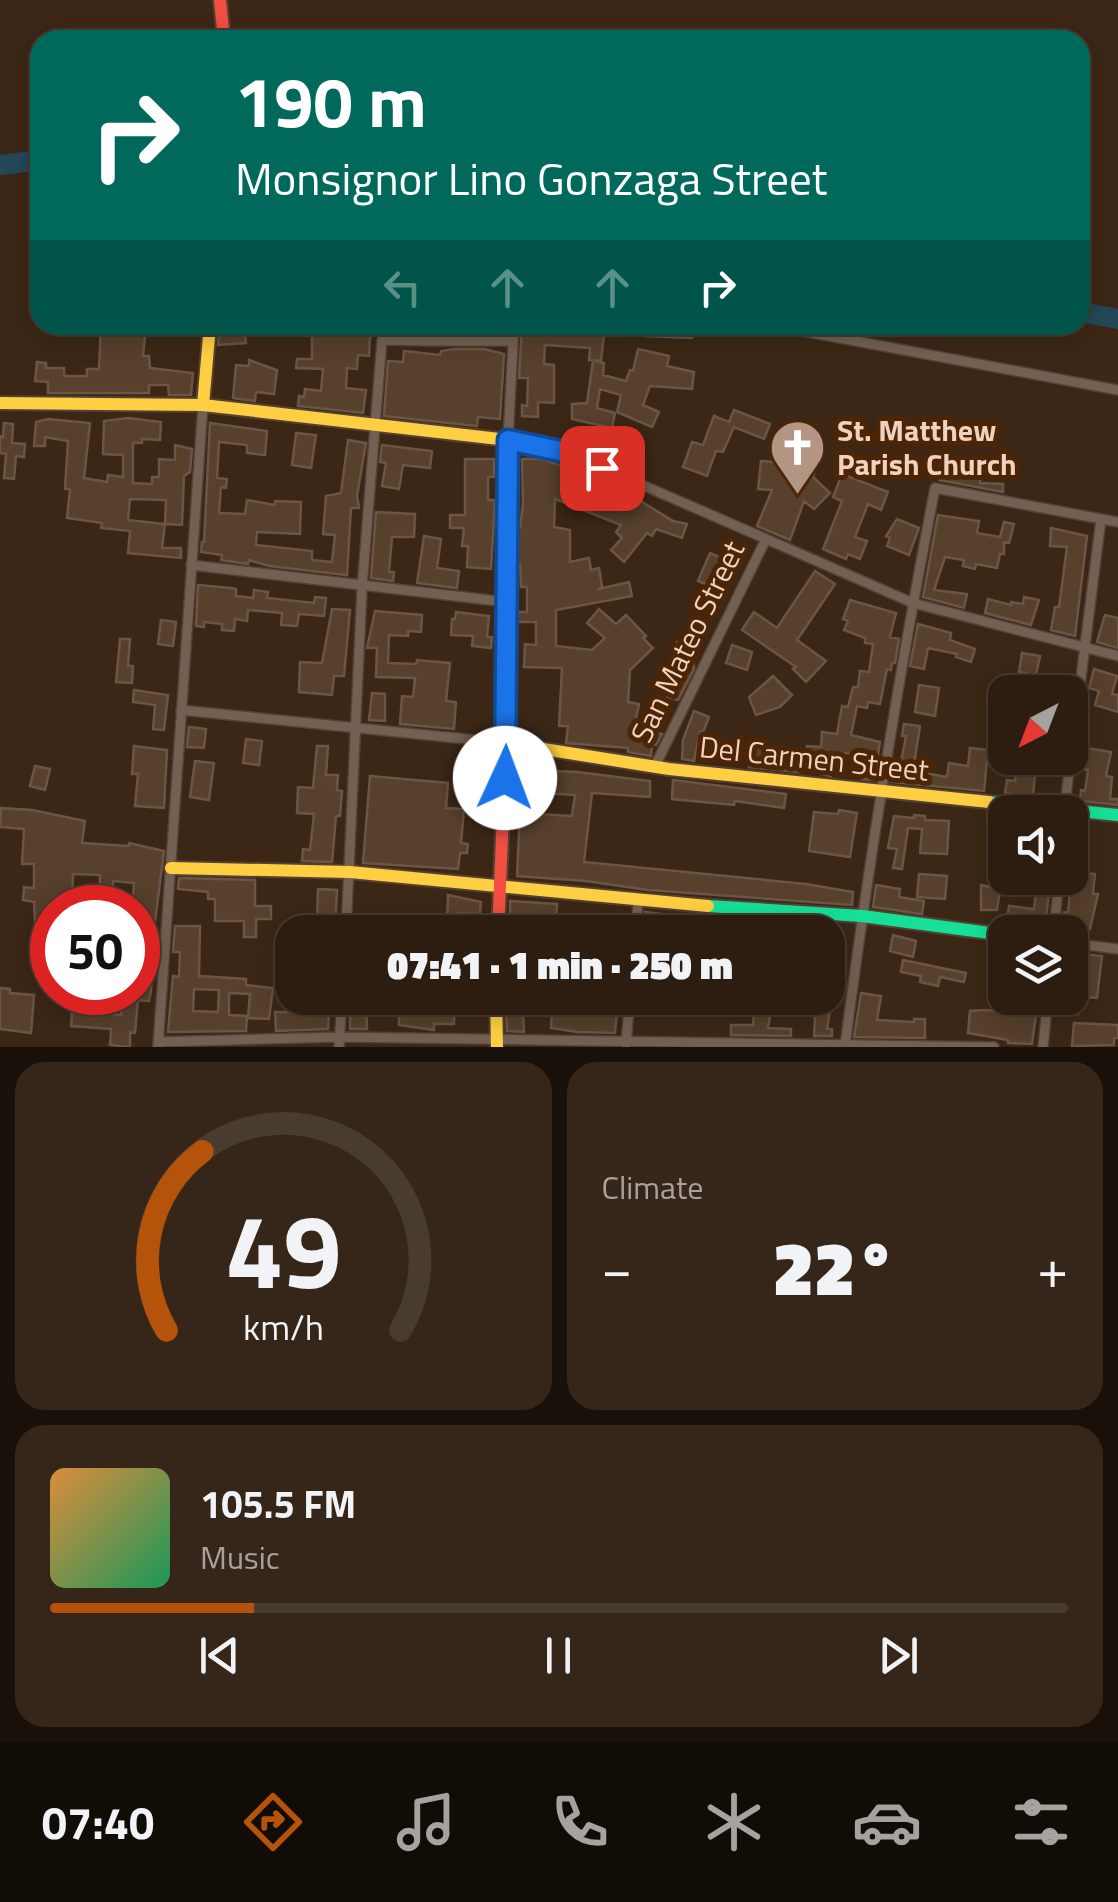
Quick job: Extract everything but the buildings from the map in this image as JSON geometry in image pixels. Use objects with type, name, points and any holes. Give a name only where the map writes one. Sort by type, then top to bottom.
[{"type":"street","points":[[220,0],[223,30]]},
{"type":"street","points":[[209,335],[158,1045],[339,1042],[994,1047]]},
{"type":"street","points":[[426,335],[426,341]]},
{"type":"street","points":[[499,915],[506,743],[502,440],[513,335]]},
{"type":"street","points":[[824,335],[1118,390]]},
{"type":"street","points":[[347,915],[362,588],[382,340],[513,341]]},
{"type":"street","points":[[0,403],[204,406],[502,440],[570,453],[912,603],[1118,656]]},
{"type":"street","points":[[845,1045],[912,603],[935,488],[1118,522]]},
{"type":"street","points":[[1066,795],[1102,519]]},
{"type":"street","name":"San Mateo Street","points":[[655,766],[766,539]]},
{"type":"street","points":[[191,565],[506,602]]},
{"type":"street","points":[[180,710],[506,743]]},
{"type":"street","name":"Del Carmen Street","points":[[506,743],[655,766],[988,802]]},
{"type":"street","name":"Del Carmen Street","points":[[1088,812],[1118,815]]},
{"type":"street","points":[[171,868],[350,872],[500,884],[638,902],[862,916],[988,933]]},
{"type":"street","points":[[637,915],[638,902]]},
{"type":"street","points":[[1088,946],[1118,949]]},
{"type":"street","points":[[339,1042],[341,1015]]},
{"type":"street","points":[[496,1015],[497,1043]]},
{"type":"street","points":[[626,1044],[629,1015]]},
{"type":"street","points":[[1043,1047],[1046,1015]]},
{"type":"waterway","points":[[0,165],[30,161]]},
{"type":"waterway","points":[[1090,314],[1118,319]]},
{"type":"traffic: fast","points":[[1088,812],[1118,815]]},
{"type":"traffic: fast","points":[[708,906],[862,916],[988,933]]},
{"type":"traffic: slow","points":[[203,405],[209,335]]},
{"type":"traffic: slow","points":[[0,403],[203,405],[508,440],[508,507]]},
{"type":"traffic: slow","points":[[506,743],[669,769],[988,802]]},
{"type":"traffic: slow","points":[[171,868],[350,872],[708,906]]},
{"type":"traffic: slow","points":[[496,1015],[497,1047]]},
{"type":"traffic: jam","points":[[220,0],[223,30]]},
{"type":"traffic: jam","points":[[499,915],[506,743],[508,507]]},
{"type":"place","name":"St. Matthew Parish Church","points":[[798,497]]},
{"type":"route","points":[[505,778],[508,440],[570,453],[602,468]]}]
